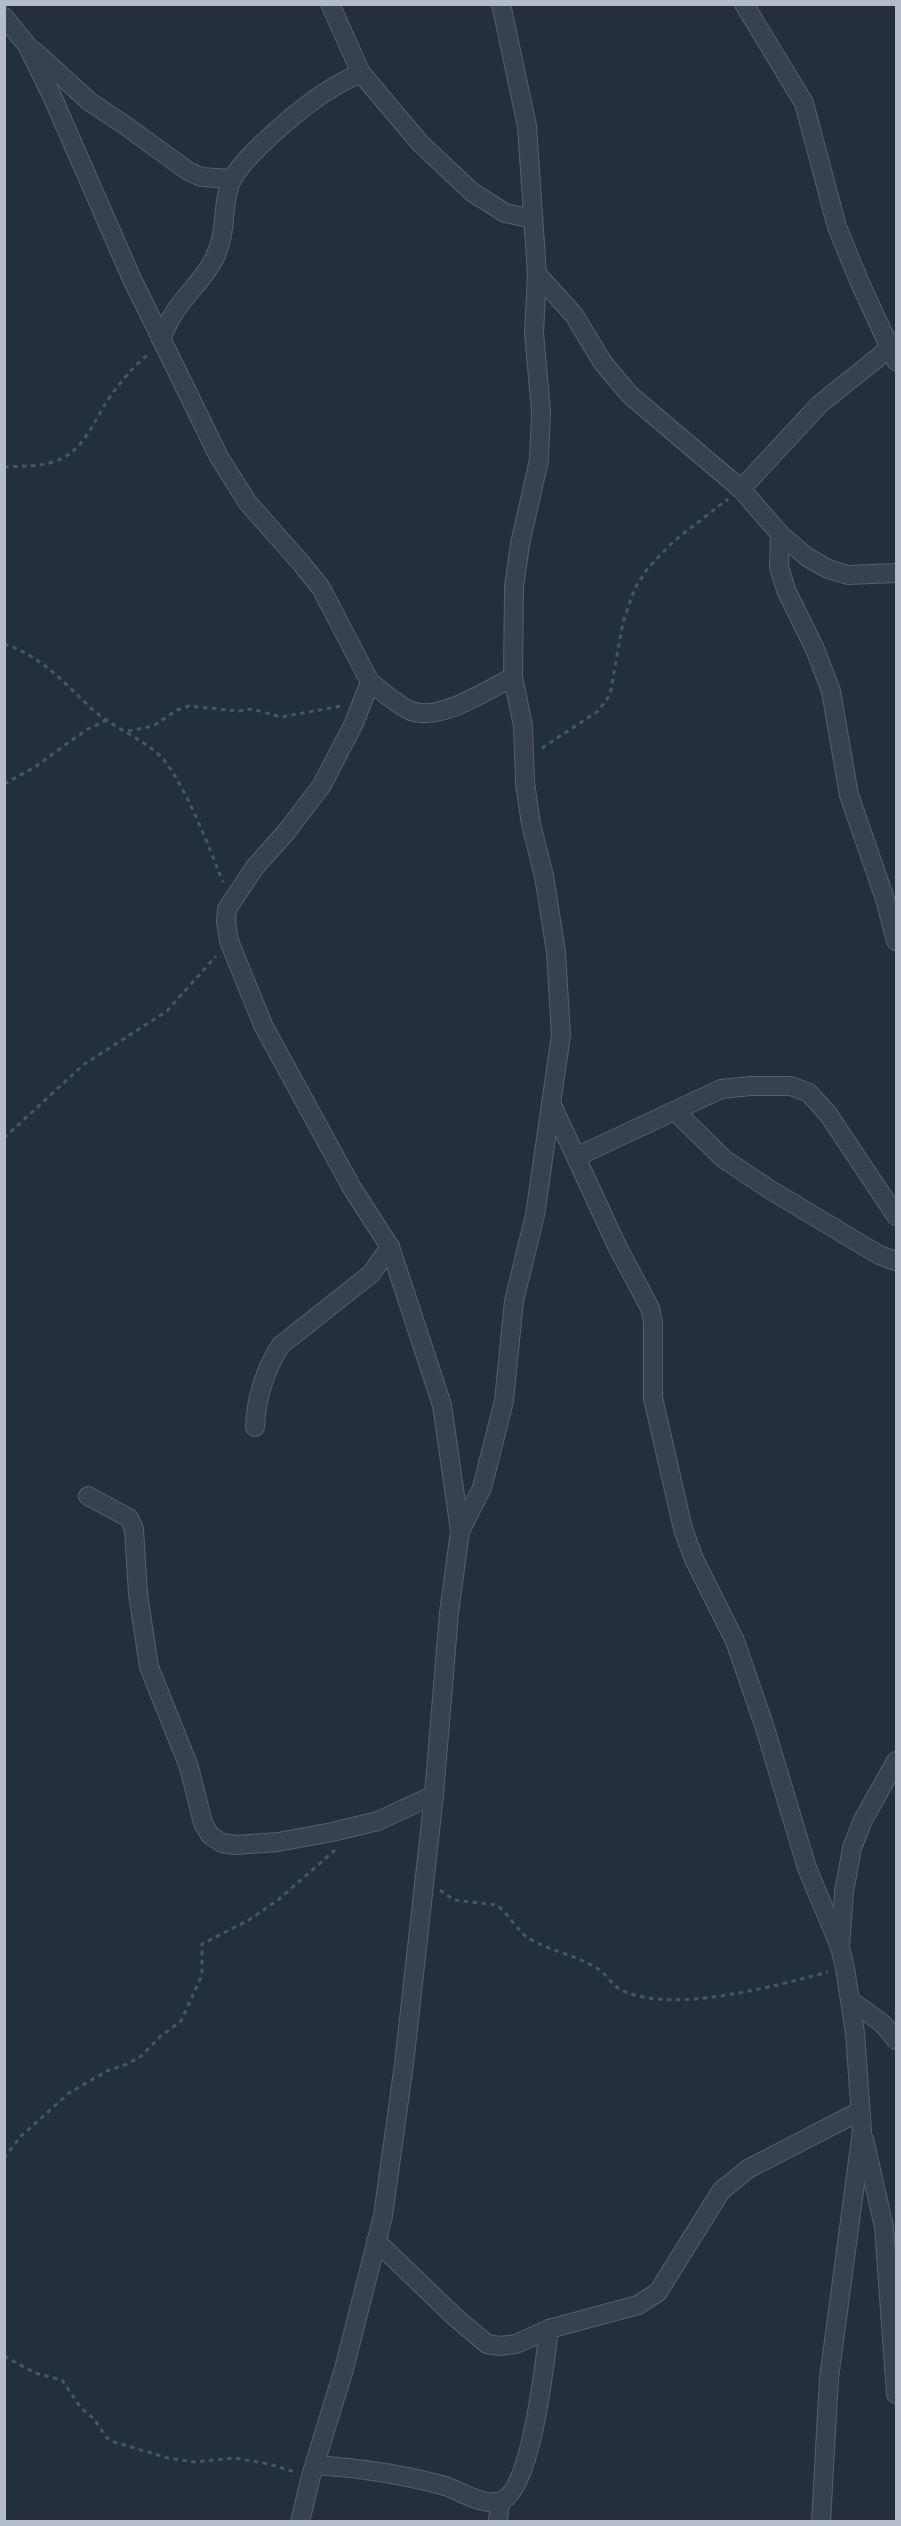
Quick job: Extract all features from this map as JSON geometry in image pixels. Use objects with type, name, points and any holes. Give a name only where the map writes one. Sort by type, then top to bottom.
[{"type":"street","points":[[330,4],[361,73],[420,143],[472,192],[505,213],[533,219]]},
{"type":"street","points":[[460,1531],[482,1488],[504,1401],[514,1301],[535,1215],[561,1035],[556,952],[544,876],[531,824],[525,783],[523,726],[513,677],[514,587],[520,544],[539,460],[541,411],[534,333],[537,274],[527,126],[501,4]]},
{"type":"street","points":[[741,489],[820,404],[894,351],[837,227],[804,103],[744,4]]},
{"type":"street","points":[[4,17],[27,45],[90,102],[188,171],[201,177],[232,179]]},
{"type":"street","points":[[27,45],[67,128],[132,279],[219,457],[248,503],[321,588],[370,682],[410,710],[424,714],[447,709],[513,677]]},
{"type":"street","points":[[162,341],[176,309],[196,287],[220,246],[225,230],[226,201],[232,179],[253,154],[298,111],[329,90],[361,73]]},
{"type":"street","points":[[537,274],[574,315],[603,363],[630,394],[741,489],[780,534],[807,557],[828,569],[848,575],[897,573]]},
{"type":"street","points":[[780,534],[779,567],[786,590],[815,649],[831,691],[849,795],[897,941]]},
{"type":"street","points":[[300,2522],[344,2369],[383,2216],[404,2064],[425,1878],[449,1613],[460,1531],[442,1405],[390,1247],[352,1188],[263,1025],[229,941],[226,921],[227,909],[255,867],[287,831],[322,785],[370,682]]},
{"type":"street","points":[[576,1157],[720,1089],[791,1086],[809,1093],[828,1114],[897,1215]]},
{"type":"street","points":[[551,1103],[650,1308],[653,1322],[653,1398],[683,1529],[694,1559],[735,1641],[765,1728],[807,1868],[840,1947],[850,2000],[862,2131],[884,2228],[897,2394]]},
{"type":"street","points":[[675,1111],[733,1165],[879,1255],[897,1261]]},
{"type":"street","points":[[255,1427],[256,1409],[267,1371],[271,1359],[281,1345],[371,1274],[390,1247]]},
{"type":"street","points":[[88,1496],[129,1518],[134,1529],[138,1594],[149,1667],[189,1767],[203,1822],[210,1835],[222,1843],[235,1845],[289,1840],[378,1821],[434,1795]]},
{"type":"street","points":[[840,1947],[844,1892],[852,1848],[863,1820],[897,1761]]},
{"type":"street","points":[[850,2000],[882,2024],[897,2040]]},
{"type":"street","points":[[376,2241],[454,2316],[487,2344],[500,2346],[516,2344],[549,2329],[638,2305],[658,2292],[721,2191],[748,2169],[860,2111]]},
{"type":"street","points":[[821,2522],[829,2378],[862,2131]]},
{"type":"street","points":[[313,2471],[362,2468],[446,2486],[483,2500],[500,2502],[508,2496],[527,2456],[540,2400],[549,2329]]},
{"type":"street","points":[[498,2522],[500,2502]]},
{"type":"path","points":[[4,467],[34,466],[56,461],[72,452],[84,441],[105,405],[123,381],[162,341]]},
{"type":"path","points":[[524,762],[564,732],[598,711],[610,694],[623,622],[635,588],[648,568],[674,541],[741,489]]},
{"type":"path","points":[[4,644],[36,658],[64,680],[92,710],[127,731],[158,754],[184,794],[207,842],[231,902]]},
{"type":"path","points":[[127,731],[153,726],[177,710],[189,706],[238,711],[252,709],[281,717],[336,706],[361,705]]},
{"type":"path","points":[[4,784],[35,767],[86,730],[107,720]]},
{"type":"path","points":[[4,1138],[83,1065],[167,1011],[229,941]]},
{"type":"path","points":[[4,2158],[21,2136],[69,2093],[107,2071],[141,2056],[161,2036],[181,2021],[202,1975],[202,1944],[249,1920],[278,1900],[338,1848]]},
{"type":"path","points":[[425,1878],[454,1900],[497,1905],[527,1937],[604,1972],[615,1988],[628,1994],[685,1999],[733,1994],[845,1968]]},
{"type":"path","points":[[4,2356],[35,2373],[62,2380],[81,2408],[94,2419],[107,2438],[114,2442],[168,2458],[194,2462],[234,2458],[313,2471]]}]
